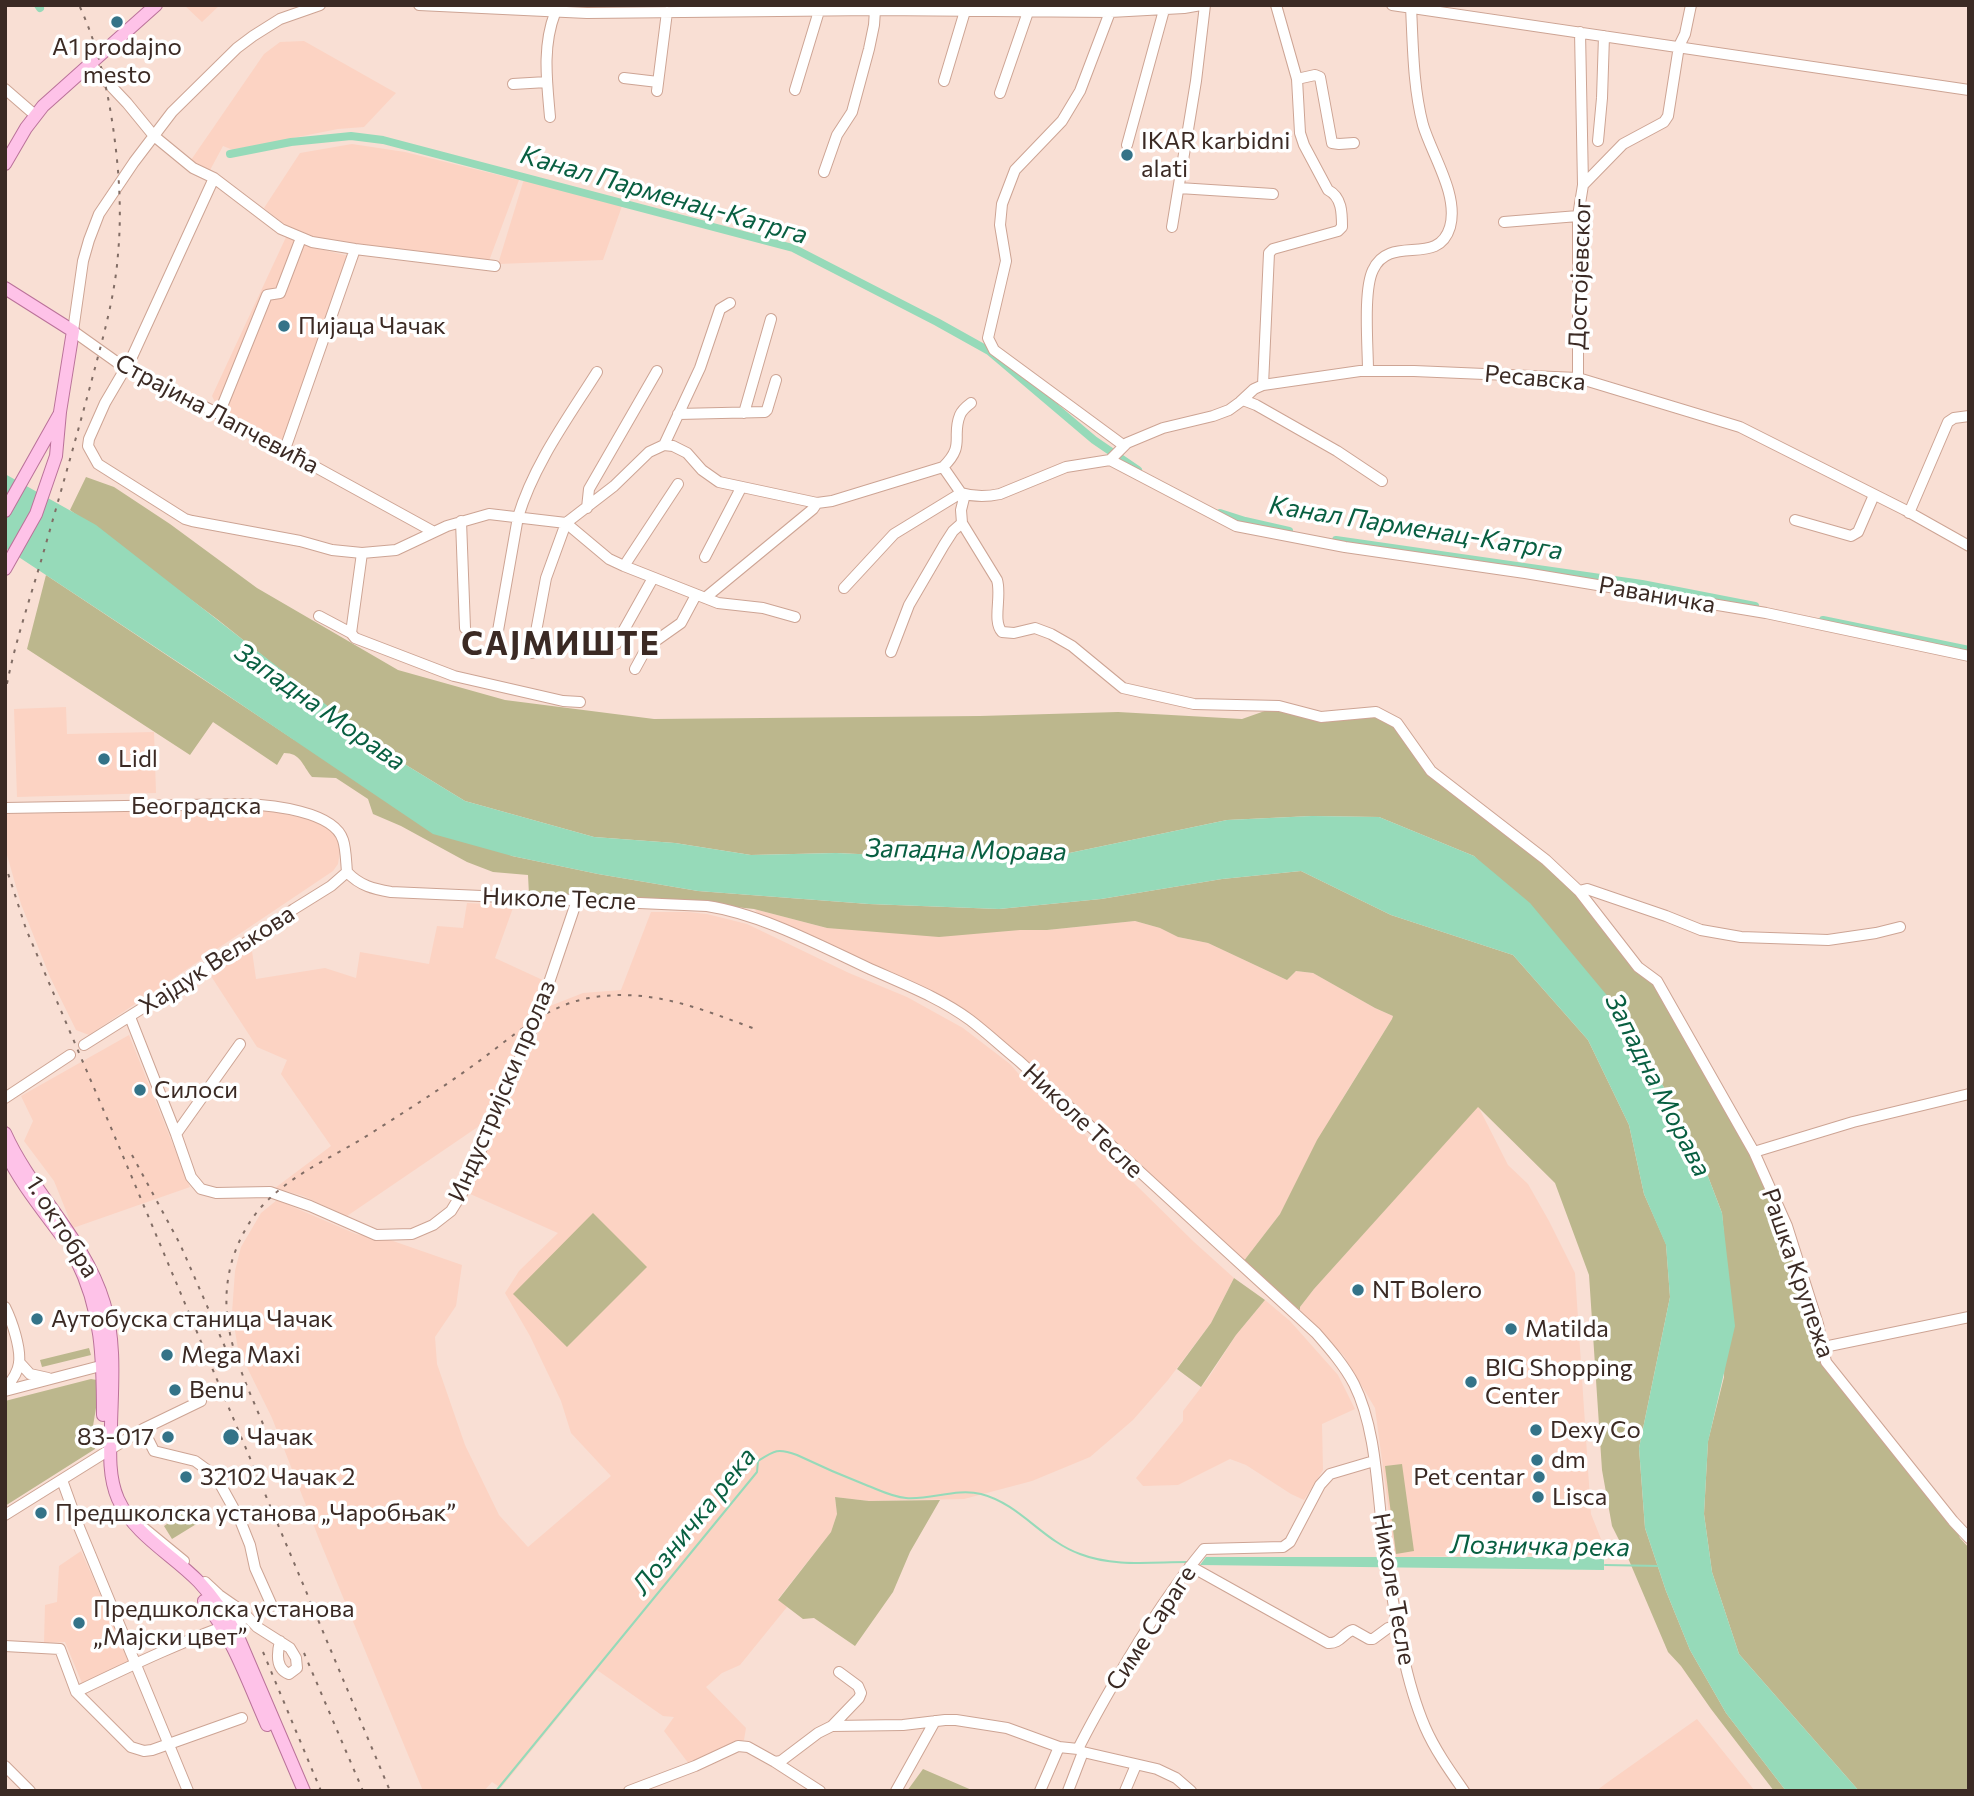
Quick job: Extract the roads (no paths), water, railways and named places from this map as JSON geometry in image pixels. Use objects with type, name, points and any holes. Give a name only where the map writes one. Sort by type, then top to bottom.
[{"type":"main road","points":[[5,164],[35,115],[156,5]]},
{"type":"main road","name":"Страјина Лапчевића","points":[[5,288],[73,331]]},
{"type":"main road","points":[[5,511],[54,432],[61,412],[73,331]]},
{"type":"main road","points":[[5,569],[36,514],[45,492],[56,456],[54,432]]},
{"type":"main road","name":"1. октобра","points":[[5,1133],[20,1161],[78,1245],[93,1274],[107,1316],[109,1451],[105,1473],[112,1502],[122,1521],[190,1583],[227,1625]]},
{"type":"main road","name":"1. октобра","points":[[5,1150],[82,1270],[96,1309],[108,1364]]},
{"type":"main road","points":[[227,1625],[231,1642],[295,1791]]},
{"type":"main road","points":[[227,1625],[239,1639],[304,1791]]},
{"type":"street","points":[[73,331],[83,261],[99,214],[154,136],[179,104],[237,48],[287,11],[320,5]]},
{"type":"street","points":[[419,5],[555,13],[875,10],[1110,12],[1203,5],[1196,81],[1172,227]]},
{"type":"street","points":[[1264,385],[1269,253],[1273,249],[1339,231],[1342,227],[1339,201],[1334,193],[1328,190],[1300,133],[1297,79],[1276,5]]},
{"type":"street","points":[[1392,5],[1969,90]]},
{"type":"street","name":"Достојевског","points":[[1578,378],[1578,216],[1583,185],[1623,144],[1664,122],[1668,116],[1679,46],[1685,34],[1691,5]]},
{"type":"street","points":[[1368,371],[1368,286],[1372,271],[1387,255],[1405,249],[1424,250],[1440,245],[1451,223],[1451,202],[1423,125],[1414,73],[1411,7]]},
{"type":"street","points":[[1126,145],[1164,9]]},
{"type":"street","points":[[824,172],[837,135],[852,112],[869,48],[875,10]]},
{"type":"street","points":[[795,90],[819,11]]},
{"type":"street","points":[[944,81],[965,11]]},
{"type":"street","points":[[624,78],[658,86],[667,12]]},
{"type":"street","points":[[1000,93],[1028,12]]},
{"type":"street","name":"Раваничка","points":[[1110,12],[1080,91],[1062,121],[1015,170],[1002,204],[1000,225],[1006,261],[988,338],[994,350],[1116,453],[1236,526],[1345,547],[1525,573],[1766,613],[1969,656]]},
{"type":"street","points":[[550,117],[546,48],[555,13]]},
{"type":"street","points":[[1580,32],[1583,185]]},
{"type":"street","points":[[1598,141],[1604,36]]},
{"type":"street","points":[[91,65],[154,136],[192,168],[214,178],[281,229],[301,238],[355,249],[495,266]]},
{"type":"street","points":[[1297,79],[1315,75],[1320,78],[1332,143],[1354,143]]},
{"type":"street","points":[[513,84],[547,82]]},
{"type":"street","points":[[5,89],[35,115]]},
{"type":"street","points":[[214,178],[132,357],[105,403],[89,439],[88,446],[98,464],[185,519],[300,541],[332,550],[362,553],[396,550],[461,521],[489,514],[566,523],[609,559],[653,578],[727,605],[763,608],[795,617]]},
{"type":"street","points":[[1180,188],[1273,194]]},
{"type":"street","points":[[1504,222],[1578,216]]},
{"type":"street","points":[[219,414],[267,295],[280,293],[301,238]]},
{"type":"street","points":[[285,449],[355,249]]},
{"type":"street","points":[[664,445],[700,368],[720,309],[730,303]]},
{"type":"street","points":[[744,413],[771,319]]},
{"type":"street","name":"Страјина Лапчевића","points":[[73,331],[125,368],[285,449],[434,532]]},
{"type":"street","points":[[587,508],[589,489],[657,371]]},
{"type":"street","name":"Ресавска","points":[[963,494],[1000,494],[1066,467],[1116,453],[1163,428],[1229,410],[1254,389],[1264,385],[1368,371],[1578,378],[1740,427],[1969,546]]},
{"type":"street","points":[[496,642],[522,505],[547,452],[597,372]]},
{"type":"street","points":[[678,414],[765,412],[776,380]]},
{"type":"street","points":[[1243,400],[1325,444],[1382,481]]},
{"type":"street","points":[[532,653],[550,562],[566,523],[614,486],[649,452],[664,445],[673,446],[687,453],[719,482],[817,503],[832,501],[943,467],[955,452],[958,443],[959,416],[971,403]]},
{"type":"street","points":[[1909,513],[1948,422],[1954,418],[1969,416]]},
{"type":"street","points":[[891,652],[909,605],[953,531],[962,523],[963,494],[943,467]]},
{"type":"street","points":[[624,566],[677,485]]},
{"type":"street","points":[[705,557],[741,488]]},
{"type":"street","points":[[844,588],[894,534],[963,494]]},
{"type":"street","points":[[1796,520],[1851,537],[1858,532],[1874,495]]},
{"type":"street","points":[[635,669],[647,647],[681,623],[700,597],[813,509],[817,503]]},
{"type":"street","points":[[461,521],[465,628]]},
{"type":"street","name":"Рашка Крупежа","points":[[962,523],[997,580],[997,626],[1002,632],[1014,633],[1032,628],[1043,631],[1084,654],[1123,688],[1194,704],[1279,706],[1321,717],[1376,712],[1397,723],[1430,771],[1546,860],[1579,891],[1638,967],[1657,981],[1754,1152],[1787,1226],[1824,1347],[1826,1362],[1969,1538]]},
{"type":"street","points":[[351,633],[362,553]]},
{"type":"street","points":[[616,644],[653,578]]},
{"type":"street","points":[[319,616],[351,633],[355,638],[454,676],[563,701],[580,702]]},
{"type":"street","name":"Београдска","points":[[5,808],[232,804],[277,807],[306,814],[334,826],[343,838],[347,872]]},
{"type":"street","name":"Николе Тесле","points":[[347,872],[365,886],[391,892],[727,909],[821,946],[944,1004],[969,1020],[1019,1061],[1316,1333],[1354,1383],[1366,1417],[1385,1550],[1408,1676],[1426,1728],[1460,1787]]},
{"type":"street","name":"Хајдук Вељкова","points":[[84,1045],[331,886],[347,872]]},
{"type":"street","points":[[1579,891],[1587,889],[1701,930],[1741,937],[1828,940],[1900,927]]},
{"type":"street","name":"Индустријски пролаз","points":[[130,1017],[191,1177],[201,1189],[208,1192],[270,1192],[376,1235],[412,1234],[433,1225],[451,1212],[464,1190],[537,1018],[577,900]]},
{"type":"street","points":[[176,1134],[240,1045]]},
{"type":"street","points":[[6,1096],[70,1055]]},
{"type":"street","points":[[1754,1152],[1853,1122],[1969,1094]]},
{"type":"street","points":[[5,1307],[11,1322],[19,1362],[14,1377],[5,1390]]},
{"type":"street","points":[[1824,1347],[1969,1317]]},
{"type":"street","points":[[5,1350],[17,1347]]},
{"type":"street","points":[[19,1362],[30,1374],[54,1378]]},
{"type":"street","points":[[5,1390],[108,1364]]},
{"type":"street","points":[[5,1516],[143,1429],[201,1401]]},
{"type":"street","points":[[143,1429],[154,1451],[195,1461],[219,1482],[240,1520],[255,1568],[272,1606]]},
{"type":"street","points":[[109,1451],[118,1489],[143,1527],[173,1551],[219,1595],[242,1611],[257,1627],[280,1641]]},
{"type":"street","name":"Симе Сараге","points":[[1068,1791],[1087,1729],[1141,1636],[1204,1549],[1283,1548],[1290,1542],[1325,1478],[1330,1474],[1374,1461]]},
{"type":"street","points":[[62,1480],[188,1791]]},
{"type":"street","points":[[1190,1566],[1328,1643],[1337,1643],[1353,1630],[1373,1639],[1388,1628],[1399,1625]]},
{"type":"street","points":[[76,1692],[135,1664],[247,1618]]},
{"type":"street","points":[[5,1646],[60,1649],[76,1692],[131,1747],[144,1751],[169,1745],[242,1718]]},
{"type":"street","points":[[775,1762],[786,1758],[818,1733],[832,1726],[859,1698],[861,1693],[858,1686],[839,1672]]},
{"type":"street","points":[[832,1726],[903,1725],[956,1720],[1007,1728],[1059,1746],[1164,1772],[1191,1791]]},
{"type":"street","points":[[896,1791],[935,1721]]},
{"type":"street","points":[[629,1791],[738,1746],[748,1747],[820,1791]]},
{"type":"street","points":[[1040,1791],[1059,1746]]},
{"type":"street","points":[[1125,1791],[1136,1765]]},
{"type":"street","points":[[5,1766],[30,1791]]},
{"type":"water","name":"Западна Морава","points":[[5,474],[96,525],[393,757],[465,801],[594,837],[675,843],[751,855],[836,853],[924,857],[1055,856],[1227,820],[1312,816],[1379,817],[1474,856],[1530,903],[1630,1023],[1701,1158],[1722,1213],[1735,1326],[1708,1442],[1704,1514],[1712,1572],[1739,1654],[1859,1791],[1786,1791],[1726,1713],[1690,1650],[1645,1528],[1639,1448],[1670,1297],[1666,1245],[1644,1194],[1629,1125],[1588,1040],[1513,955],[1391,915],[1301,871],[1222,879],[1101,899],[999,909],[869,904],[698,891],[512,856],[433,834],[5,548]]},
{"type":"water","points":[[1206,1557],[1604,1557],[1604,1570],[1200,1565]]},
{"type":"waterway","name":"Канал Парменац-Катрга","points":[[230,154],[291,142],[351,136],[383,140],[793,248],[989,351],[1094,440],[1138,470]]},
{"type":"waterway","name":"Канал Парменац-Катрга","points":[[1220,513],[1289,531]]},
{"type":"waterway","name":"Канал Парменац-Катрга","points":[[1336,540],[1642,584],[1755,606]]},
{"type":"waterway","name":"Канал Парменац-Катрга","points":[[1823,620],[1969,650]]},
{"type":"waterway","name":"Лозничка река","points":[[496,1791],[757,1472],[758,1461],[773,1452],[785,1451],[797,1455],[901,1497],[915,1498],[962,1492],[981,1494],[1008,1506],[1054,1541],[1093,1558],[1133,1563],[1187,1562]]},
{"type":"waterway","name":"Лозничка река","points":[[1605,1565],[1659,1566]]},
{"type":"railway","points":[[5,694],[16,644],[99,351],[116,270],[120,206],[113,127],[100,65],[79,5]]},
{"type":"railway","points":[[5,864],[26,929],[390,1791]]},
{"type":"railway","points":[[263,1424],[232,1344],[226,1304],[234,1253],[249,1224],[275,1193],[422,1100],[526,1026],[572,1002],[612,995],[655,998],[696,1008],[758,1030]]},
{"type":"railway","points":[[132,1155],[180,1244],[225,1347]]},
{"type":"railway","points":[[263,1652],[321,1791]]},
{"type":"railway","points":[[304,1653],[363,1791]]},
{"type":"place","name":"A1 prodajno mesto","points":[[117,22]]},
{"type":"place","name":"IKAR karbidni alati","points":[[1127,155]]},
{"type":"place","name":"Пијаца Чачак","points":[[284,326]]},
{"type":"place","name":"Lidl","points":[[104,759]]},
{"type":"place","name":"Силоси","points":[[140,1090]]},
{"type":"place","name":"NT Bolero","points":[[1358,1290]]},
{"type":"place","name":"Аутобуска станица Чачак","points":[[37,1319]]},
{"type":"place","name":"Matilda","points":[[1511,1329]]},
{"type":"place","name":"Mega Maxi","points":[[167,1355]]},
{"type":"place","name":"BIG Shopping Center","points":[[1471,1382]]},
{"type":"place","name":"Benu","points":[[175,1390]]},
{"type":"place","name":"Dexy Co","points":[[1536,1430]]},
{"type":"place","name":"83-017","points":[[168,1437]]},
{"type":"place","name":"Чачак","points":[[231,1437]]},
{"type":"place","name":"dm","points":[[1537,1460]]},
{"type":"place","name":"32102 Чачак 2","points":[[186,1477]]},
{"type":"place","name":"Pet centar","points":[[1539,1477]]},
{"type":"place","name":"Lisca","points":[[1538,1497]]},
{"type":"place","name":"Предшколска установа „Чаробњак”","points":[[41,1513]]},
{"type":"place","name":"Предшколска установа „Мајски цвет”","points":[[79,1623]]},
{"type":"district","name":"САЈМИШТЕ","points":[[561,644]]}]
